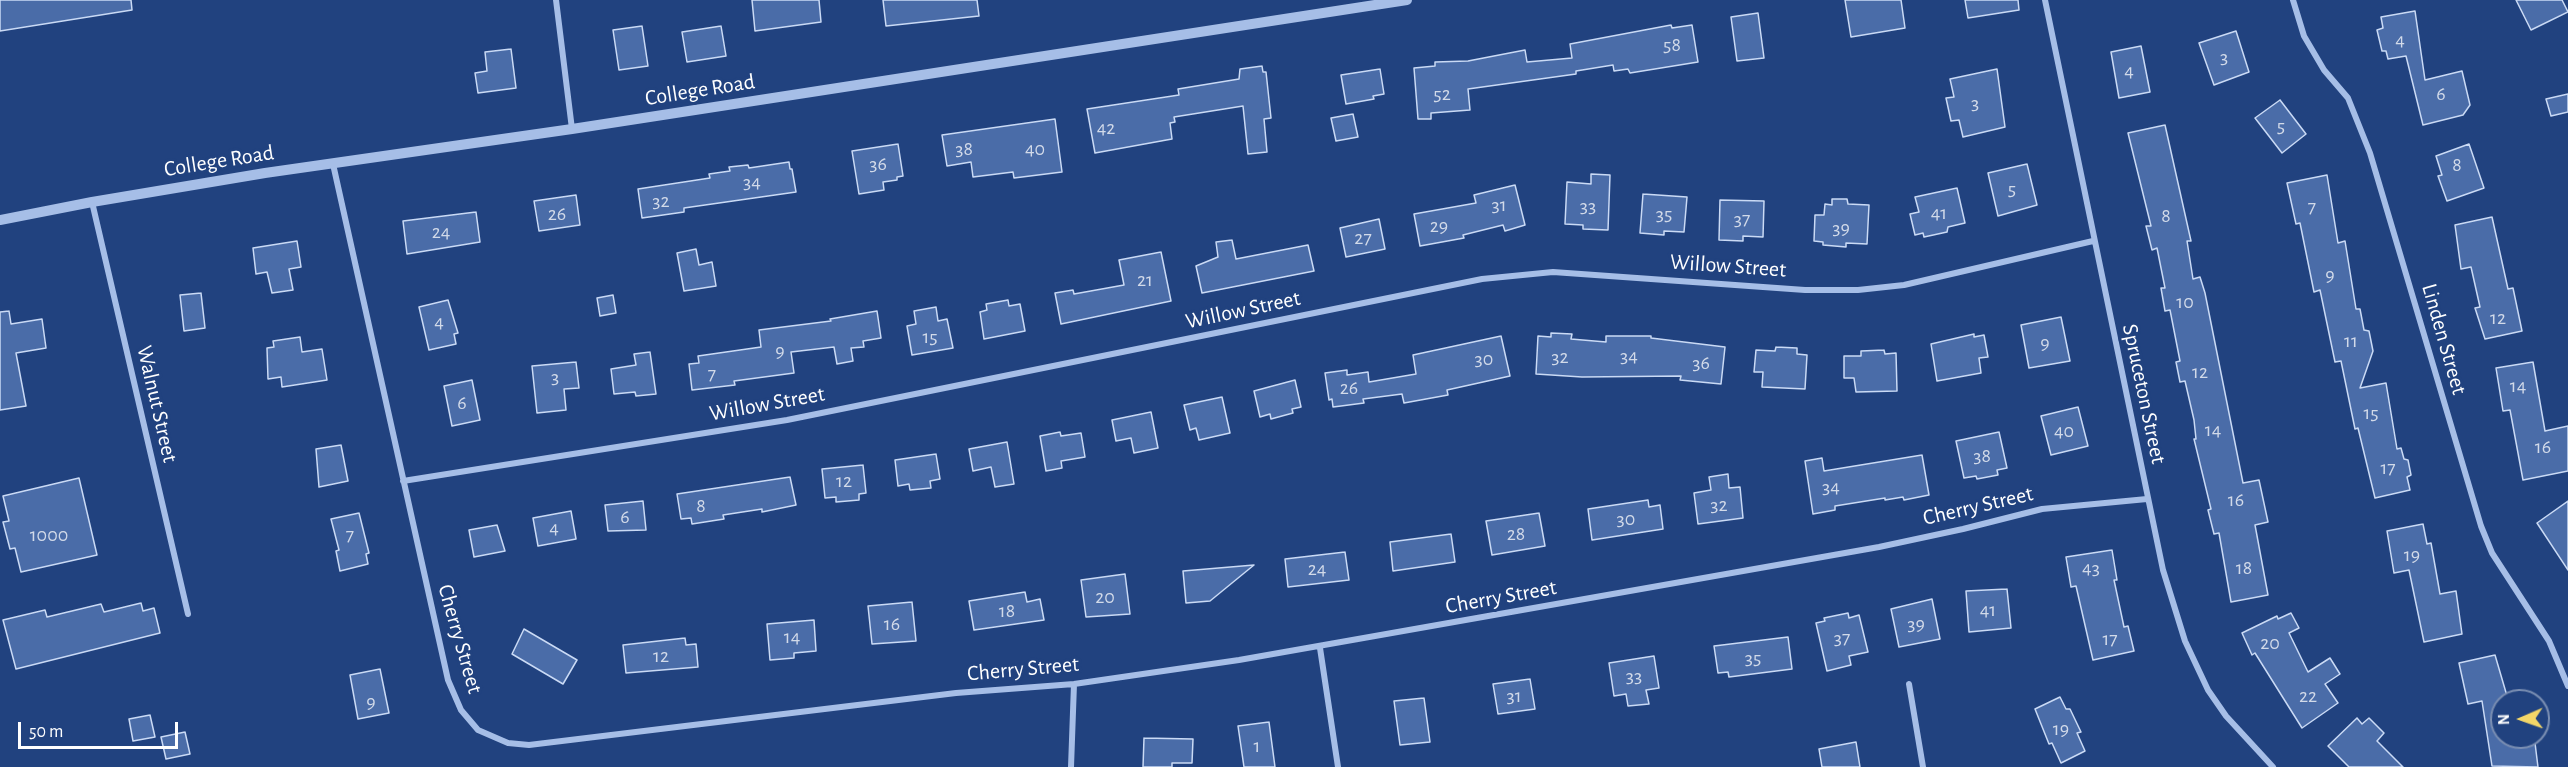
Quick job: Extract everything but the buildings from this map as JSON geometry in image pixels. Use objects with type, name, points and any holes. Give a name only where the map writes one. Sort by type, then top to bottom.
[{"type":"street","points":[[556,0],[572,129]]},
{"type":"street","name":"College Road","points":[[0,220],[92,201],[265,173],[572,129],[1407,0]]},
{"type":"street","name":"Spruceton Street","points":[[2045,0],[2093,241],[2163,570],[2185,641],[2208,690],[2226,716],[2273,767]]},
{"type":"street","name":"Linden Street","points":[[2293,0],[2304,36],[2324,70],[2348,98],[2370,153],[2481,526],[2492,553],[2548,641],[2568,686]]},
{"type":"street","name":"Cherry Street","points":[[333,164],[448,680],[461,710],[478,730],[508,743],[529,745],[956,693],[1074,684],[1320,648],[1879,547],[1963,529],[2042,508],[2147,499]]},
{"type":"street","name":"Walnut Street","points":[[92,201],[188,614]]},
{"type":"street","name":"Willow Street","points":[[403,481],[787,420],[1482,279],[1553,272],[1805,290],[1858,290],[1904,285],[2093,241]]},
{"type":"street","points":[[1320,648],[1338,767]]},
{"type":"street","points":[[1071,767],[1074,684]]},
{"type":"street","points":[[1909,684],[1923,767]]}]
